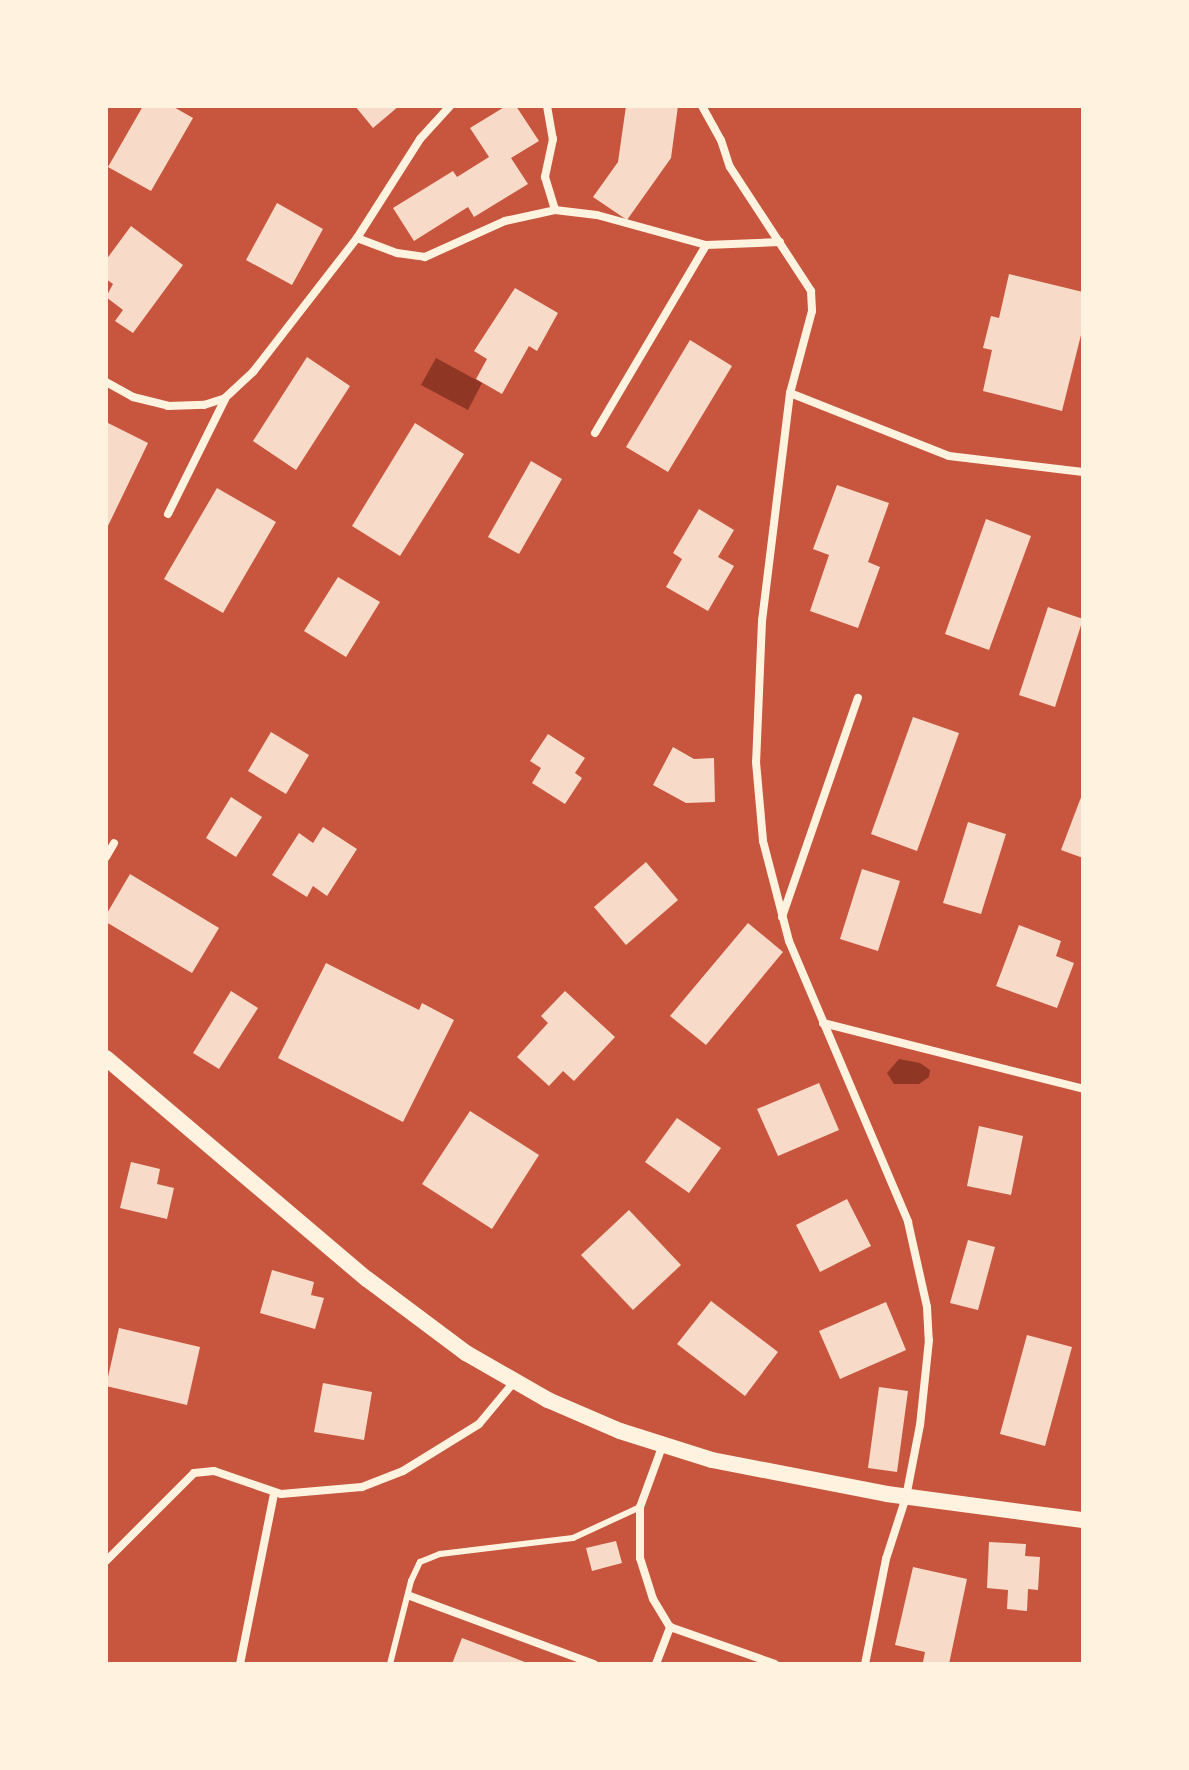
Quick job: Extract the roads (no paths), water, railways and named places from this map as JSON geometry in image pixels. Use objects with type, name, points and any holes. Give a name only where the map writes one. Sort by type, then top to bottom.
[{"type":"main road","points":[[106,1058],[367,1279],[466,1353],[514,1382],[582,1416],[662,1447],[786,1477],[906,1497],[1083,1520]]},
{"type":"street","points":[[168,514],[225,398],[253,372],[357,238],[420,139],[450,106]]},
{"type":"street","points":[[547,106],[553,139],[545,177],[555,210]]},
{"type":"street","points":[[702,106],[721,140],[730,167],[811,291],[812,311],[790,393],[762,621],[756,739],[763,841],[781,918],[823,1023],[894,1181],[925,1286],[929,1340],[925,1386],[906,1497],[886,1559],[865,1664]]},
{"type":"street","points":[[357,238],[397,253],[425,257],[505,221],[555,210],[597,215],[706,245],[780,242]]},
{"type":"street","points":[[595,433],[706,245]]},
{"type":"street","points":[[106,382],[133,397],[168,406],[204,405],[225,398]]},
{"type":"street","points":[[790,393],[949,456],[1083,472]]},
{"type":"street","points":[[781,918],[858,698]]},
{"type":"street","points":[[106,857],[114,843]]},
{"type":"street","points":[[823,1023],[1083,1089]]},
{"type":"street","points":[[106,1561],[194,1473],[214,1471],[274,1494],[330,1492],[362,1487],[389,1478],[479,1424],[514,1382]]},
{"type":"street","points":[[662,1447],[640,1507],[639,1549],[653,1599],[670,1627],[775,1664]]},
{"type":"street","points":[[240,1664],[274,1494]]},
{"type":"street","points":[[410,1596],[594,1664]]},
{"type":"street","points":[[656,1664],[670,1627]]},
{"type":"lane","points":[[390,1664],[410,1596],[411,1581],[420,1562],[430,1558],[573,1538],[640,1507]]}]
